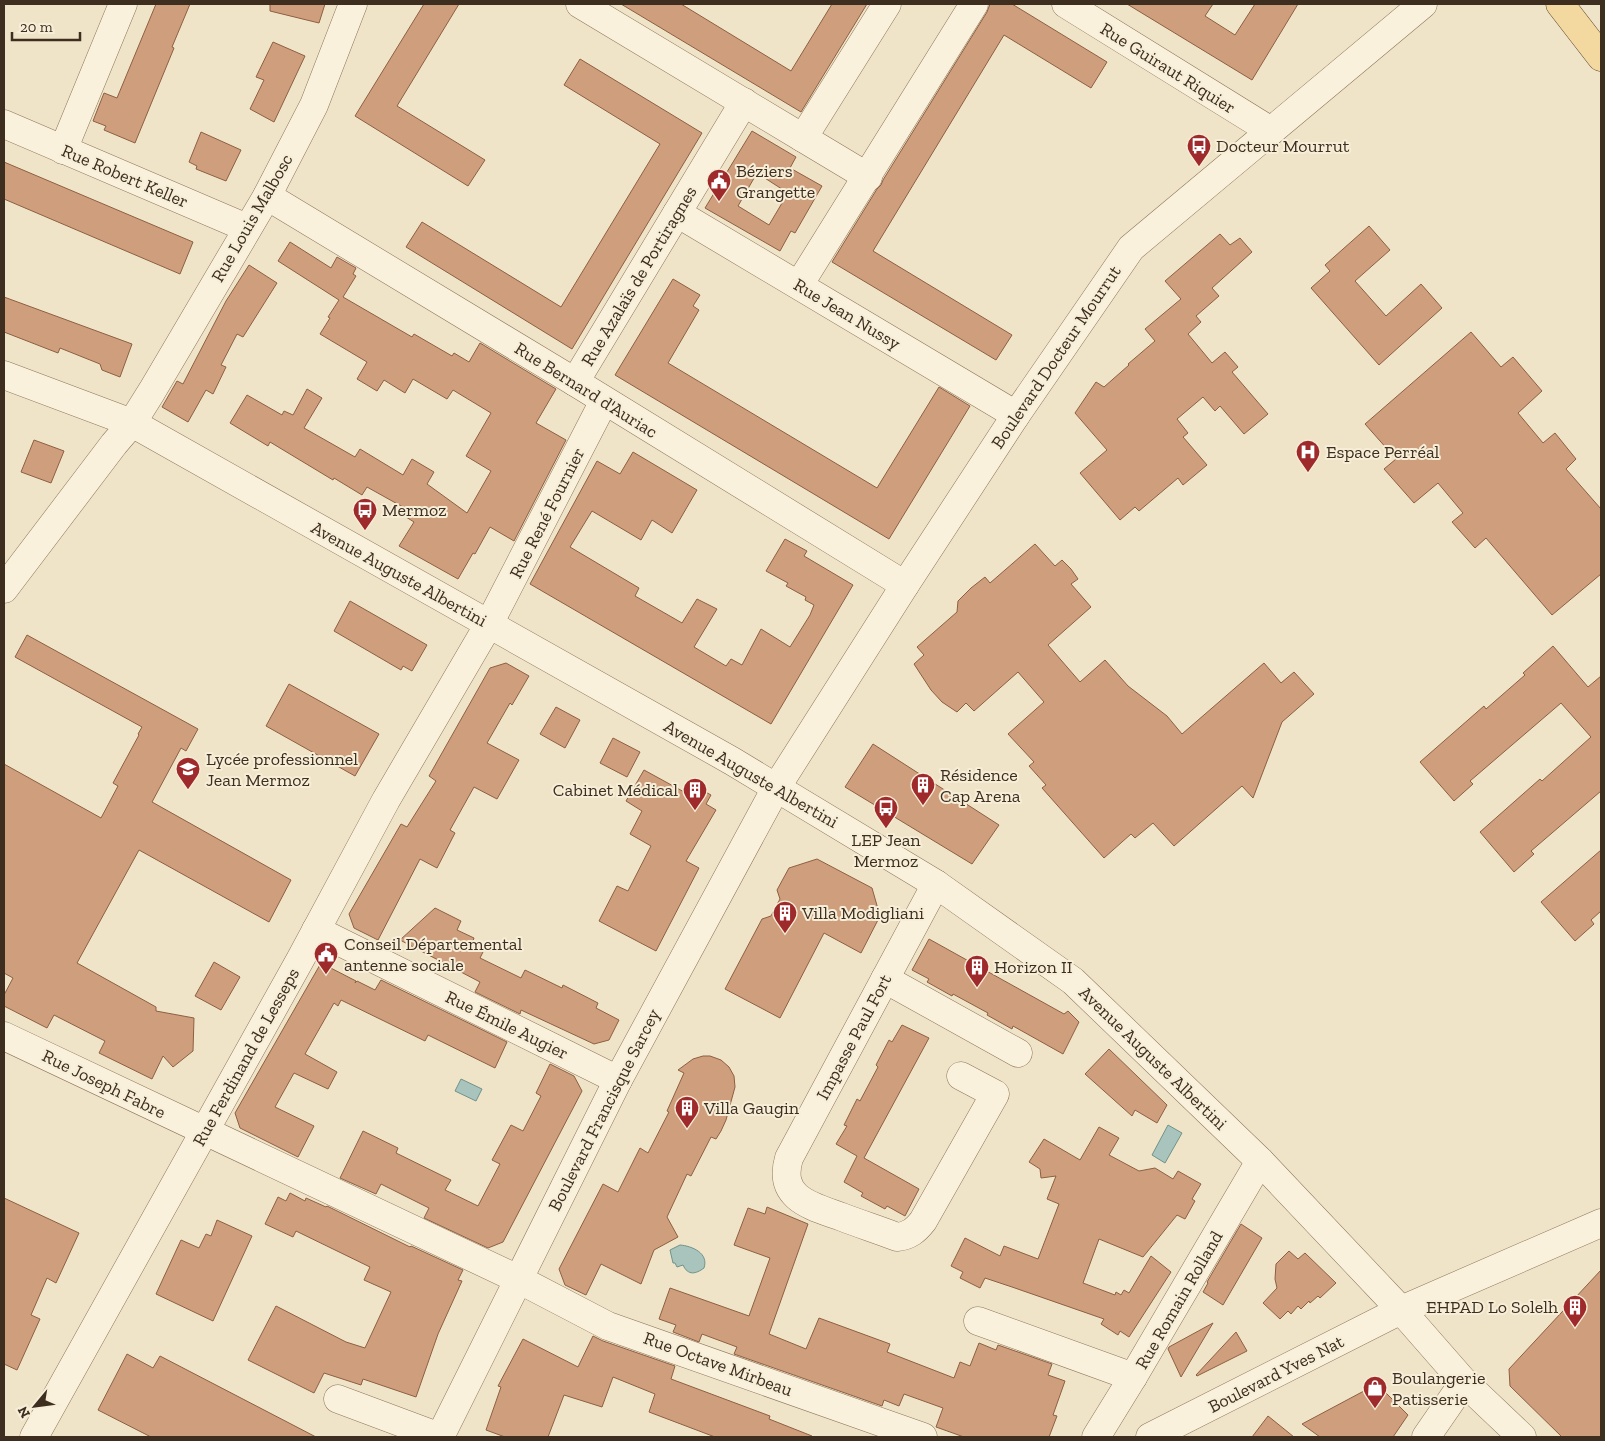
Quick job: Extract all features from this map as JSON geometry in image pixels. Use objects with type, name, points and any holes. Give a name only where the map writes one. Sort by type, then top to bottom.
[{"type":"main road","points":[[1560,4],[1601,57]]},
{"type":"street","points":[[63,150],[122,4]]},
{"type":"street","name":"Rue Louis Malbosc","points":[[4,589],[132,423],[267,196],[314,105],[353,4]]},
{"type":"street","points":[[580,4],[868,177]]},
{"type":"street","points":[[803,138],[887,4]]},
{"type":"street","points":[[799,285],[974,4]]},
{"type":"street","name":"Rue Guiraut Riquier","points":[[1066,4],[1271,131]]},
{"type":"street","name":"Boulevard Docteur Mourrut","points":[[776,788],[904,585],[1016,415],[1131,248],[1423,4]]},
{"type":"street","name":"Rue Azalaïs de Portiragnes","points":[[575,382],[744,102]]},
{"type":"street","name":"Rue Robert Keller","points":[[4,124],[247,228]]},
{"type":"street","name":"Rue Bernard d'Auriac","points":[[267,196],[575,382],[904,585]]},
{"type":"street","name":"Rue Jean Nussy","points":[[677,213],[1016,415]]},
{"type":"street","name":"Avenue Auguste Albertini","points":[[4,375],[132,423],[732,761],[936,884],[1073,981],[1260,1161],[1401,1310],[1464,1382],[1522,1437]]},
{"type":"street","name":"Rue René Fournier","points":[[489,624],[604,401]]},
{"type":"street","name":"Rue Ferdinand de Lesseps","points":[[34,1437],[205,1131],[386,800],[489,624]]},
{"type":"street","name":"Boulevard Francisque Sarcey","points":[[440,1437],[618,1080],[776,788]]},
{"type":"street","name":"Impasse Paul Fort","points":[[936,884],[789,1158],[785,1173],[791,1190],[806,1204],[897,1236],[905,1236],[912,1232],[923,1221],[995,1094],[961,1076]]},
{"type":"street","name":"Rue Émile Augier","points":[[316,930],[618,1080]]},
{"type":"street","points":[[885,979],[1018,1053]]},
{"type":"street","name":"Rue Joseph Fabre","points":[[4,1036],[518,1279]]},
{"type":"street","name":"Rue Romain Rolland","points":[[1096,1437],[1133,1378],[1260,1161]]},
{"type":"street","name":"Boulevard Yves Nat","points":[[1150,1437],[1191,1430],[1401,1310],[1601,1223]]},
{"type":"street","name":"Rue Octave Mirbeau","points":[[518,1279],[608,1326],[923,1437]]},
{"type":"street","points":[[978,1321],[1133,1378]]},
{"type":"street","points":[[1426,1437],[1464,1382]]},
{"type":"street","points":[[338,1399],[440,1437]]},
{"type":"water","points":[[461,1079],[482,1089],[476,1101],[455,1091]]},
{"type":"water","points":[[1168,1125],[1182,1133],[1165,1163],[1152,1155]]},
{"type":"water","points":[[680,1245],[690,1247],[702,1254],[705,1263],[704,1268],[692,1273],[687,1271],[683,1265],[677,1267],[673,1263],[670,1250]]},
{"type":"building","points":[[156,4],[190,4],[135,143],[104,130],[106,126],[93,121],[104,93],[117,98]]},
{"type":"building","points":[[270,4],[325,4],[319,23],[270,11]]},
{"type":"building","points":[[424,4],[459,4],[397,106],[485,160],[468,186],[355,116]]},
{"type":"building","points":[[621,4],[681,4],[791,71],[832,4],[867,4],[801,112]]},
{"type":"building","points":[[990,4],[1012,4],[1107,62],[1091,88],[1004,35],[873,251],[1012,335],[996,360],[832,262],[987,12]]},
{"type":"building","points":[[1127,4],[1213,4],[1205,16],[1235,35],[1255,4],[1298,4],[1252,80]]},
{"type":"building","points":[[273,42],[305,56],[274,122],[250,109],[264,80],[256,77]]},
{"type":"building","points":[[580,59],[702,133],[572,349],[406,247],[422,222],[561,307],[660,144],[564,85]]},
{"type":"building","points":[[752,131],[796,157],[790,168],[822,186],[795,233],[791,231],[780,251],[705,208]],"holes":[[[757,173],[788,193],[769,225],[738,206]]]},
{"type":"building","points":[[201,132],[241,150],[226,181],[196,169],[197,166],[189,162]]},
{"type":"building","points":[[4,162],[193,242],[180,274],[4,199]]},
{"type":"building","points":[[1369,226],[1390,250],[1355,281],[1386,316],[1421,284],[1442,308],[1379,365],[1311,288],[1330,271],[1325,265]]},
{"type":"building","points":[[1220,234],[1230,245],[1240,238],[1252,252],[1212,288],[1219,296],[1196,316],[1201,322],[1188,334],[1212,363],[1225,352],[1238,367],[1232,372],[1268,414],[1244,434],[1220,406],[1215,411],[1203,397],[1177,419],[1188,433],[1183,437],[1207,465],[1183,485],[1178,478],[1139,511],[1135,507],[1120,520],[1080,473],[1107,450],[1075,413],[1096,382],[1104,387],[1155,341],[1145,329],[1181,299],[1165,281]]},
{"type":"building","points":[[290,242],[331,268],[337,257],[356,268],[353,274],[356,276],[343,297],[412,337],[414,334],[452,356],[454,353],[469,362],[480,343],[556,389],[536,423],[566,440],[514,541],[490,527],[458,579],[399,546],[414,522],[406,517],[410,511],[367,487],[362,495],[270,442],[268,446],[230,423],[247,395],[282,415],[284,411],[293,415],[307,389],[322,398],[304,428],[355,457],[360,449],[403,475],[412,459],[434,472],[427,484],[467,513],[491,471],[466,456],[491,413],[453,390],[447,399],[413,379],[405,393],[384,380],[377,391],[357,379],[367,362],[320,334],[339,300],[278,261]]},
{"type":"building","points":[[249,265],[277,283],[243,337],[237,334],[221,365],[226,367],[213,394],[206,390],[188,422],[162,407],[177,381],[183,384],[226,301]]},
{"type":"building","points":[[673,279],[700,295],[693,306],[699,310],[668,363],[877,488],[939,387],[970,406],[889,539],[615,375]]},
{"type":"building","points":[[4,297],[132,344],[120,377],[102,370],[100,364],[60,348],[58,353],[4,332]]},
{"type":"building","points":[[1471,332],[1501,367],[1513,357],[1542,391],[1518,413],[1543,443],[1555,433],[1576,459],[1566,469],[1601,509],[1601,574],[1552,615],[1486,538],[1475,548],[1452,522],[1463,513],[1438,483],[1414,503],[1384,469],[1396,459],[1365,424]]},
{"type":"building","points":[[34,440],[64,451],[51,483],[21,472]]},
{"type":"building","points":[[633,452],[697,490],[672,533],[652,520],[641,540],[592,511],[570,547],[639,588],[635,596],[682,623],[697,599],[717,609],[694,647],[726,666],[731,659],[742,665],[761,629],[790,647],[814,605],[805,600],[806,597],[786,586],[788,583],[766,571],[785,539],[807,551],[804,556],[853,585],[771,724],[530,584],[597,461],[620,474]]},
{"type":"building","points":[[1035,544],[1055,566],[1062,560],[1071,569],[1078,579],[1071,584],[1091,607],[1048,645],[1080,682],[1105,660],[1128,686],[1167,716],[1182,734],[1264,663],[1281,683],[1294,672],[1314,694],[1282,722],[1253,798],[1242,786],[1174,846],[1153,823],[1135,838],[1131,834],[1104,858],[1042,788],[1046,785],[1029,766],[1034,762],[1008,734],[1044,702],[1018,672],[974,711],[966,703],[957,712],[942,702],[931,690],[914,664],[924,655],[917,647],[957,612],[958,601],[971,588],[985,577],[990,583]]},
{"type":"building","points":[[350,601],[427,645],[412,671],[403,666],[401,670],[334,631]]},
{"type":"building","points":[[27,635],[198,729],[186,751],[181,748],[152,802],[291,880],[269,922],[139,850],[77,963],[156,1007],[156,1011],[194,1018],[193,1051],[173,1067],[163,1056],[152,1079],[99,1053],[105,1041],[54,1015],[47,1028],[4,1006],[4,995],[13,978],[4,973],[4,764],[101,818],[118,786],[113,783],[142,727],[15,657]]},
{"type":"building","points":[[1553,646],[1588,687],[1601,676],[1601,791],[1531,851],[1534,854],[1514,872],[1480,832],[1540,779],[1542,781],[1591,737],[1561,703],[1470,781],[1473,784],[1454,801],[1420,762],[1484,706],[1486,709],[1525,675],[1523,673]]},
{"type":"building","points":[[506,663],[529,676],[512,705],[510,703],[487,743],[519,760],[497,799],[474,787],[450,830],[455,833],[437,868],[420,859],[378,940],[354,928],[349,914],[401,824],[407,827],[436,781],[429,776],[490,668]]},
{"type":"building","points":[[289,684],[379,734],[355,776],[266,726]]},
{"type":"building","points":[[556,707],[580,720],[565,748],[540,734]]},
{"type":"building","points":[[613,738],[640,752],[627,777],[600,763]]},
{"type":"building","name":"Résidence Cap Arena","points":[[873,744],[999,825],[972,864],[845,787]]},
{"type":"building","points":[[644,770],[686,793],[691,784],[711,795],[706,804],[716,810],[686,861],[699,868],[656,951],[599,921],[617,886],[628,891],[651,846],[630,834],[642,811],[626,801]]},
{"type":"building","points":[[1601,850],[1601,911],[1591,920],[1594,924],[1575,941],[1541,902]]},
{"type":"building","name":"Villa Modigliani","points":[[817,859],[872,888],[880,916],[861,953],[824,933],[780,1018],[725,989],[762,919],[771,916],[780,899],[777,890],[789,868]]},
{"type":"building","points":[[435,908],[461,921],[457,930],[474,938],[473,941],[485,948],[480,958],[521,978],[525,970],[562,988],[563,985],[598,1003],[596,1008],[619,1020],[609,1040],[594,1044],[521,1010],[520,1014],[475,992],[480,982],[400,940]]},
{"type":"building","name":"Horizon II","points":[[929,939],[1064,1014],[1068,1011],[1079,1022],[1063,1054],[1013,1026],[1012,1029],[987,1015],[988,1013],[953,994],[952,996],[927,982],[929,979],[912,970]]},
{"type":"building","points":[[214,962],[240,977],[221,1010],[195,996]]},
{"type":"building","points":[[321,963],[356,981],[355,983],[357,981],[375,990],[381,980],[507,1042],[495,1068],[428,1035],[425,1041],[341,1000],[338,1006],[334,1003],[305,1054],[337,1072],[328,1089],[294,1073],[275,1107],[314,1126],[298,1157],[240,1128],[235,1113]]},
{"type":"building","points":[[902,1025],[929,1038],[864,1158],[919,1189],[905,1216],[887,1206],[885,1209],[861,1196],[863,1193],[844,1182],[857,1156],[836,1144],[847,1126],[844,1125],[857,1099],[860,1101],[878,1067],[876,1065],[889,1040],[892,1042]]},
{"type":"building","points":[[1109,1049],[1167,1105],[1157,1123],[1135,1110],[1132,1116],[1085,1074]]},
{"type":"building","points":[[710,1056],[721,1060],[729,1067],[734,1076],[735,1087],[721,1131],[716,1139],[711,1137],[691,1176],[687,1174],[667,1217],[678,1237],[654,1250],[641,1284],[601,1264],[586,1295],[565,1285],[559,1269],[603,1184],[618,1192],[640,1148],[648,1153],[669,1112],[667,1111],[684,1073],[678,1070],[693,1059]]},
{"type":"building","points":[[550,1064],[574,1076],[582,1091],[503,1242],[488,1248],[424,1218],[429,1208],[381,1184],[376,1194],[340,1178],[363,1131],[398,1148],[396,1153],[451,1180],[445,1190],[478,1206],[500,1164],[492,1160],[511,1125],[523,1131],[541,1096],[536,1093]]},
{"type":"building","points":[[1099,1127],[1119,1138],[1109,1155],[1139,1171],[1155,1168],[1173,1179],[1178,1171],[1201,1184],[1192,1199],[1195,1201],[1185,1219],[1177,1215],[1143,1257],[1099,1239],[1083,1283],[1115,1295],[1116,1292],[1121,1295],[1124,1290],[1129,1293],[1151,1256],[1171,1272],[1129,1337],[1120,1331],[1118,1335],[1101,1324],[1104,1319],[985,1278],[980,1288],[960,1278],[963,1272],[951,1266],[965,1238],[1000,1256],[1004,1246],[1038,1259],[1059,1204],[1047,1199],[1056,1176],[1041,1178],[1040,1169],[1029,1162],[1044,1139],[1080,1160]]},
{"type":"building","points":[[290,1193],[305,1201],[306,1198],[327,1206],[410,1247],[463,1270],[458,1280],[462,1281],[438,1334],[416,1397],[363,1379],[361,1385],[324,1373],[314,1393],[248,1360],[276,1306],[346,1342],[365,1348],[391,1292],[364,1280],[370,1267],[296,1231],[293,1237],[265,1224],[278,1197],[286,1201]]},
{"type":"building","points":[[4,1198],[79,1233],[56,1283],[47,1278],[31,1315],[40,1319],[17,1370],[4,1364]]},
{"type":"building","points":[[767,1207],[808,1224],[769,1334],[806,1349],[819,1318],[890,1344],[887,1352],[954,1378],[960,1362],[970,1366],[979,1343],[996,1350],[998,1345],[1052,1364],[1048,1375],[1065,1381],[1053,1415],[1057,1416],[1049,1437],[964,1437],[936,1427],[943,1408],[904,1394],[899,1406],[884,1400],[882,1406],[734,1354],[737,1347],[702,1334],[699,1342],[673,1332],[676,1325],[659,1319],[670,1288],[749,1316],[770,1258],[734,1245],[748,1208],[765,1214]]},
{"type":"building","points":[[217,1220],[252,1236],[213,1321],[156,1294],[181,1240],[199,1248],[206,1234],[211,1236]]},
{"type":"building","points":[[1241,1224],[1262,1238],[1223,1305],[1203,1292]]},
{"type":"building","points":[[1289,1251],[1298,1259],[1305,1253],[1336,1283],[1320,1298],[1318,1296],[1310,1303],[1309,1301],[1301,1309],[1298,1306],[1291,1314],[1288,1311],[1280,1319],[1263,1303],[1277,1288],[1275,1279],[1276,1264]]},
{"type":"building","name":"EHPAD Lo Solelh","points":[[1601,1270],[1601,1437],[1562,1437],[1510,1386],[1509,1369]]},
{"type":"building","points":[[1213,1323],[1181,1377],[1168,1349],[1169,1347]]},
{"type":"building","points":[[1236,1332],[1247,1351],[1197,1376],[1196,1375]]},
{"type":"building","points":[[593,1336],[675,1366],[671,1379],[770,1416],[769,1419],[812,1437],[715,1437],[649,1412],[655,1394],[613,1377],[602,1407],[564,1395],[548,1437],[505,1437],[486,1430],[501,1387],[498,1386],[523,1339],[578,1367]]},
{"type":"building","points":[[127,1354],[153,1368],[160,1356],[316,1437],[151,1437],[98,1410]]},
{"type":"building","points":[[1377,1384],[1408,1415],[1393,1437],[1320,1437],[1302,1424]]},
{"type":"building","points":[[1268,1416],[1294,1437],[1252,1437]]},
{"type":"place","name":"Docteur Mourrut","points":[[1199,167]]},
{"type":"place","name":"Béziers Grangette","points":[[719,202]]},
{"type":"place","name":"Espace Perréal","points":[[1308,473]]},
{"type":"place","name":"Mermoz","points":[[365,531]]},
{"type":"place","name":"Lycée professionnel Jean Mermoz","points":[[188,790]]},
{"type":"place","name":"Résidence Cap Arena","points":[[923,806]]},
{"type":"place","name":"Cabinet Médical","points":[[695,811]]},
{"type":"place","name":"LEP Jean Mermoz","points":[[886,829]]},
{"type":"place","name":"Villa Modigliani","points":[[785,934]]},
{"type":"place","name":"Conseil Départemental antenne sociale","points":[[326,975]]},
{"type":"place","name":"Horizon II","points":[[977,988]]},
{"type":"place","name":"Villa Gaugin","points":[[687,1129]]},
{"type":"place","name":"EHPAD Lo Solelh","points":[[1575,1328]]},
{"type":"place","name":"Boulangerie Patisserie","points":[[1375,1409]]}]
